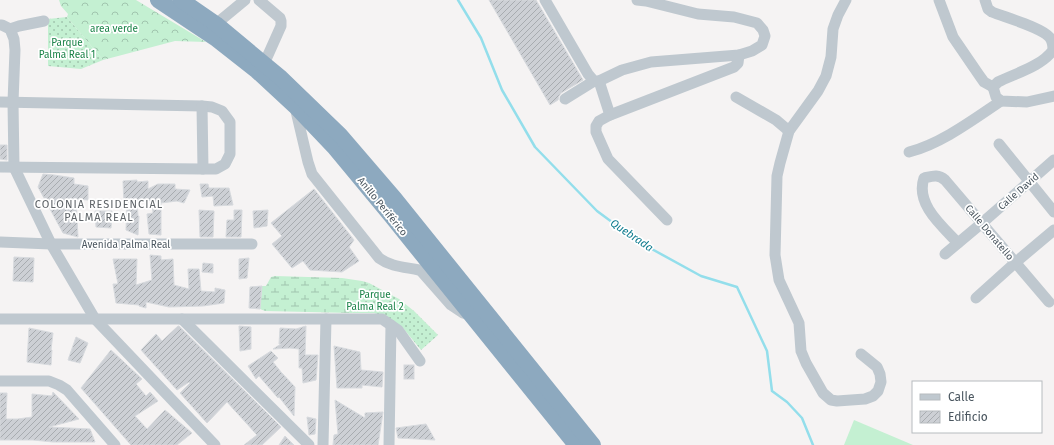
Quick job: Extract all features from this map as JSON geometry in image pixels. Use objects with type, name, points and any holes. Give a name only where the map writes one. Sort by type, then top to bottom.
[{"type":"highway","name":"Anillo Periférico","points":[[158,0],[216,38],[257,71],[334,147],[576,445]]},
{"type":"highway","name":"Anillo Periférico","points":[[182,1],[216,24],[281,78],[340,135],[395,199],[593,445]]},
{"type":"street","points":[[216,24],[245,0]]},
{"type":"street","points":[[259,0],[280,18],[281,22],[281,26],[264,64]]},
{"type":"street","points":[[545,0],[588,74],[597,81],[610,115]]},
{"type":"street","points":[[565,99],[597,81],[622,70],[651,62],[739,55],[752,51],[762,45],[765,36],[763,30],[757,23],[734,17],[698,14],[637,0]]},
{"type":"street","points":[[846,0],[833,29],[826,76],[818,91],[789,131],[780,163],[777,176],[775,255],[779,280],[799,323],[801,351],[823,393],[831,400],[865,399],[874,396],[878,391],[881,382],[877,366],[862,354]]},
{"type":"street","points":[[939,0],[954,37],[984,82],[993,87],[996,97],[1001,101]]},
{"type":"street","points":[[985,0],[988,9],[992,12],[1039,30],[1050,36],[1054,50],[1049,57],[998,82],[993,87]]},
{"type":"street","points":[[5,27],[44,21]]},
{"type":"street","points":[[5,27],[14,39],[15,50],[13,102],[14,167],[51,244],[95,319],[215,445]]},
{"type":"street","points":[[667,220],[608,160],[596,132],[596,126],[599,121],[610,115],[734,66],[738,63],[739,55]]},
{"type":"street","points":[[909,152],[921,149],[943,138],[1001,101],[1027,102],[1054,96]]},
{"type":"street","points":[[736,97],[776,120],[789,131]]},
{"type":"street","points":[[0,102],[202,106],[212,107],[222,111],[230,122],[230,154],[225,164],[216,169],[0,167]]},
{"type":"street","points":[[202,106],[203,169]]},
{"type":"street","points":[[294,106],[312,174],[379,258],[390,265],[419,270],[451,306],[463,313],[471,315]]},
{"type":"street","points":[[999,144],[1054,212]]},
{"type":"street","name":"Calle David","points":[[945,254],[1054,160]]},
{"type":"street","name":"Calle Donatello","points":[[958,243],[933,215],[926,204],[922,187],[924,178],[940,176],[945,180],[1049,302]]},
{"type":"street","points":[[976,298],[1054,230]]},
{"type":"street","name":"Avenida Palma Real","points":[[0,242],[51,244],[252,244]]},
{"type":"street","points":[[0,319],[382,319],[398,330],[420,361]]},
{"type":"street","points":[[182,319],[309,445]]},
{"type":"street","points":[[323,445],[326,319]]},
{"type":"street","points":[[389,445],[391,325]]},
{"type":"street","points":[[0,381],[49,381],[67,390],[115,445]]},
{"type":"green space","name":"area verde","points":[[59,0],[136,0],[206,42],[175,41],[103,60],[67,17],[68,14],[61,6]]},
{"type":"green space","name":"Parque Palma Real 1","points":[[67,17],[103,60],[81,69],[48,66],[48,19]]},
{"type":"green space","points":[[271,277],[342,278],[369,283],[352,313],[265,311],[260,309],[262,286],[266,286]]},
{"type":"green space","name":"Parque Palma Real 2","points":[[369,283],[399,299],[414,311],[438,335],[421,350],[403,328],[388,318],[374,313],[352,313]]},
{"type":"green space","points":[[854,420],[913,445],[844,445]]},
{"type":"building","points":[[489,0],[536,0],[583,80],[561,93],[558,100],[550,105]]},
{"type":"building","points":[[0,145],[7,145],[7,160],[0,159]]},
{"type":"building","points":[[43,174],[74,178],[74,184],[88,186],[88,200],[76,199],[78,237],[63,233],[38,187]]},
{"type":"building","points":[[137,180],[137,182],[148,181],[148,189],[158,184],[175,184],[175,189],[190,190],[184,203],[177,201],[161,203],[161,235],[149,234],[147,214],[153,213],[152,200],[137,202],[139,216],[138,235],[126,230],[127,205],[124,205],[123,181]]},
{"type":"building","points":[[200,184],[208,184],[209,188],[229,188],[233,205],[214,206],[213,196],[202,197]]},
{"type":"building","points":[[314,189],[354,240],[349,247],[359,261],[342,272],[310,270],[303,261],[292,268],[272,244],[282,236],[271,223]]},
{"type":"building","points":[[199,210],[214,211],[213,237],[200,237]]},
{"type":"building","points":[[234,210],[242,210],[241,237],[226,237],[227,220],[234,220]]},
{"type":"building","points":[[268,210],[267,226],[254,228],[253,211]]},
{"type":"building","points":[[95,211],[112,211],[111,228],[96,227]]},
{"type":"building","points":[[150,255],[161,256],[161,260],[173,259],[174,285],[189,289],[188,269],[199,269],[201,291],[215,292],[215,288],[225,290],[224,303],[203,306],[169,307],[146,302],[146,308],[139,305],[116,303],[113,284],[118,284],[113,259],[137,259],[136,285],[152,280]]},
{"type":"building","points":[[14,257],[34,258],[33,282],[13,281]]},
{"type":"building","points":[[249,258],[247,278],[239,279],[239,259]]},
{"type":"building","points":[[203,263],[213,264],[213,273],[202,272]]},
{"type":"building","points":[[262,286],[260,309],[249,308],[250,287]]},
{"type":"building","points":[[178,326],[281,427],[262,445],[244,445],[257,435],[227,402],[207,423],[180,393],[190,383],[189,382],[177,390],[141,350],[156,334],[162,341]]},
{"type":"building","points":[[239,326],[251,327],[251,349],[240,351]]},
{"type":"building","points":[[306,326],[305,355],[318,355],[316,380],[303,383],[302,368],[299,368],[299,349],[273,349],[281,344],[279,344],[280,328],[296,329]]},
{"type":"building","points":[[29,328],[53,333],[51,365],[27,362]]},
{"type":"building","points":[[76,337],[88,343],[80,363],[68,360]]},
{"type":"building","points":[[334,346],[360,352],[361,370],[383,372],[382,387],[362,385],[362,388],[337,388]]},
{"type":"building","points":[[111,350],[142,379],[136,384],[146,396],[150,392],[158,401],[135,416],[147,429],[165,410],[192,433],[177,445],[131,445],[81,388]]},
{"type":"building","points":[[271,351],[278,358],[273,362],[295,387],[294,416],[279,397],[278,398],[259,376],[256,379],[248,366]]},
{"type":"building","points":[[404,365],[414,365],[414,379],[404,379]]},
{"type":"building","points":[[53,392],[79,419],[49,427],[90,429],[95,442],[0,440],[0,393],[7,393],[6,419],[18,419],[32,417],[32,394],[52,396]]},
{"type":"building","points":[[335,400],[365,418],[365,413],[383,412],[378,445],[333,445],[334,435],[338,434]]},
{"type":"building","points":[[307,417],[316,419],[315,434],[309,435]]},
{"type":"building","points":[[426,424],[435,440],[398,438],[396,428]]},
{"type":"building","points":[[285,436],[294,445],[279,445]]},
{"type":"waterway","name":"Quebrada","points":[[458,0],[481,38],[502,90],[535,147],[597,211],[639,242],[701,276],[737,287],[767,351],[772,391],[787,402],[802,418],[813,445]]},
{"type":"district","name":"COLONIA RESIDENCIAL PALMA REAL","points":[[99,210]]}]
